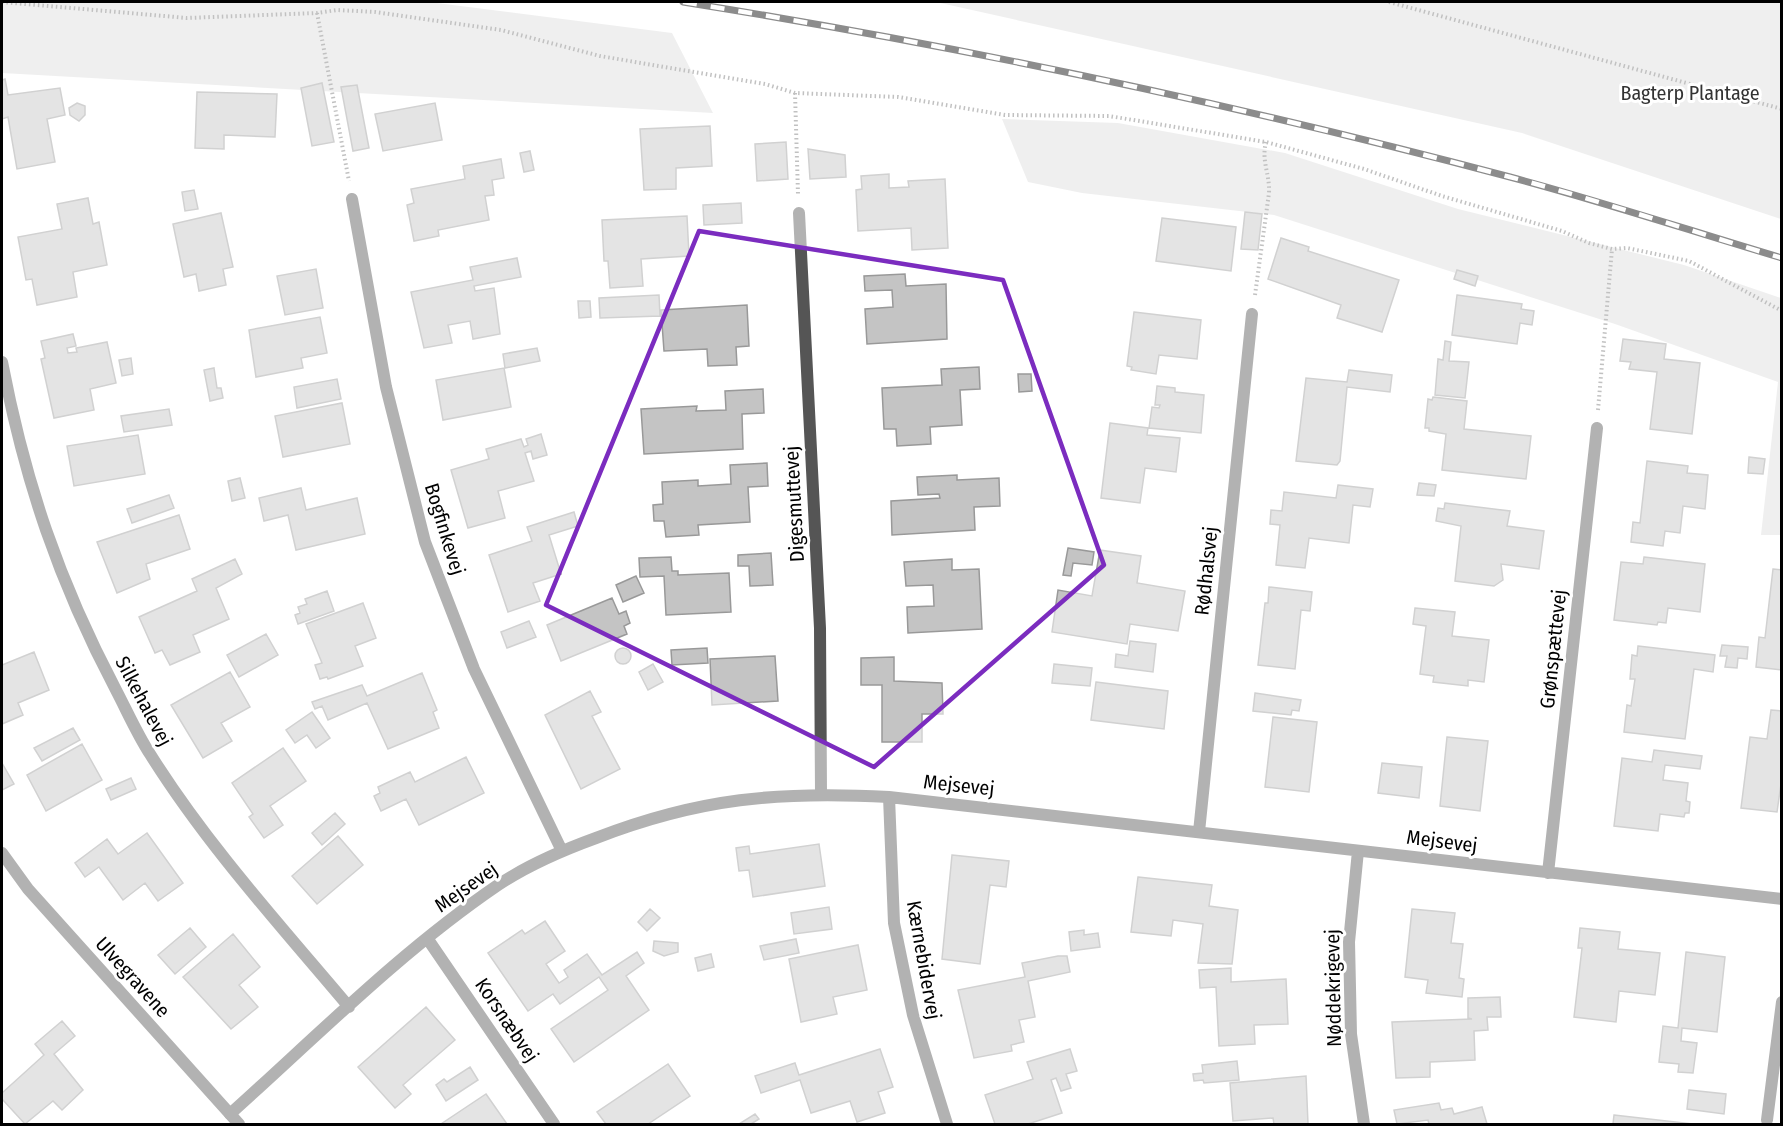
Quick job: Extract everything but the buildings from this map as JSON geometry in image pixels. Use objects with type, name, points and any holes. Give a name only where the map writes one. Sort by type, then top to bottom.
[{"type":"street","name":"Bogfinkevej","points":[[352,199],[386,387],[425,543],[474,669],[562,851]]},
{"type":"street","name":"Digesmuttevej","points":[[799,213],[820,628],[821,793]]},
{"type":"street","name":"Rødhalsvej","points":[[1199,832],[1252,314]]},
{"type":"street","name":"Silkehalevej","points":[[2,362],[17,439],[44,530],[87,636],[149,753],[208,838],[349,1007]]},
{"type":"street","name":"Grønspættevej","points":[[1548,873],[1597,428]]},
{"type":"street","name":"Mejsevej","points":[[230,1114],[427,938],[500,884],[562,851],[648,817],[704,804],[760,796],[821,793],[889,797],[1782,899]]},
{"type":"street","name":"Kærnebidervej","points":[[889,797],[894,923],[913,1015],[947,1125]]},
{"type":"street","name":"Nøddekrigevej","points":[[1358,851],[1349,942],[1351,1034],[1364,1125]]},
{"type":"street","name":"Ulvegravene","points":[[2,853],[28,889],[239,1125]]},
{"type":"street","name":"Korsnæbvej","points":[[427,938],[554,1125]]},
{"type":"street","points":[[1767,1120],[1782,1002]]},
{"type":"path","points":[[2,2],[187,18],[317,13],[337,10],[375,12],[501,30],[600,56],[765,84],[795,93],[898,97],[1014,116],[1118,117],[1266,142],[1364,169],[1612,249],[1628,248],[1689,261],[1782,311]]},
{"type":"path","points":[[1389,2],[1782,109]]},
{"type":"path","points":[[317,13],[352,199]]},
{"type":"path","points":[[795,93],[799,213]]},
{"type":"path","points":[[1252,314],[1269,193],[1269,177],[1262,160],[1266,142]]},
{"type":"path","points":[[1597,428],[1612,249]]},
{"type":"highlighted area","points":[[699,231],[1003,280],[1104,565],[874,767],[546,605]]},
{"type":"green space","points":[[2,2],[429,2],[672,33],[713,113],[2,73]]},
{"type":"green space","name":"Bagterp Plantage","points":[[936,2],[1781,2],[1781,219],[1522,133]]},
{"type":"green space","points":[[1002,119],[1118,123],[1285,153],[1458,209],[1684,265],[1781,298],[1781,535],[1761,535],[1778,382],[1615,324],[1274,215],[1082,193],[1028,182]]},
{"type":"railway","points":[[683,2],[995,58],[1305,125],[1544,186],[1782,258]]}]
